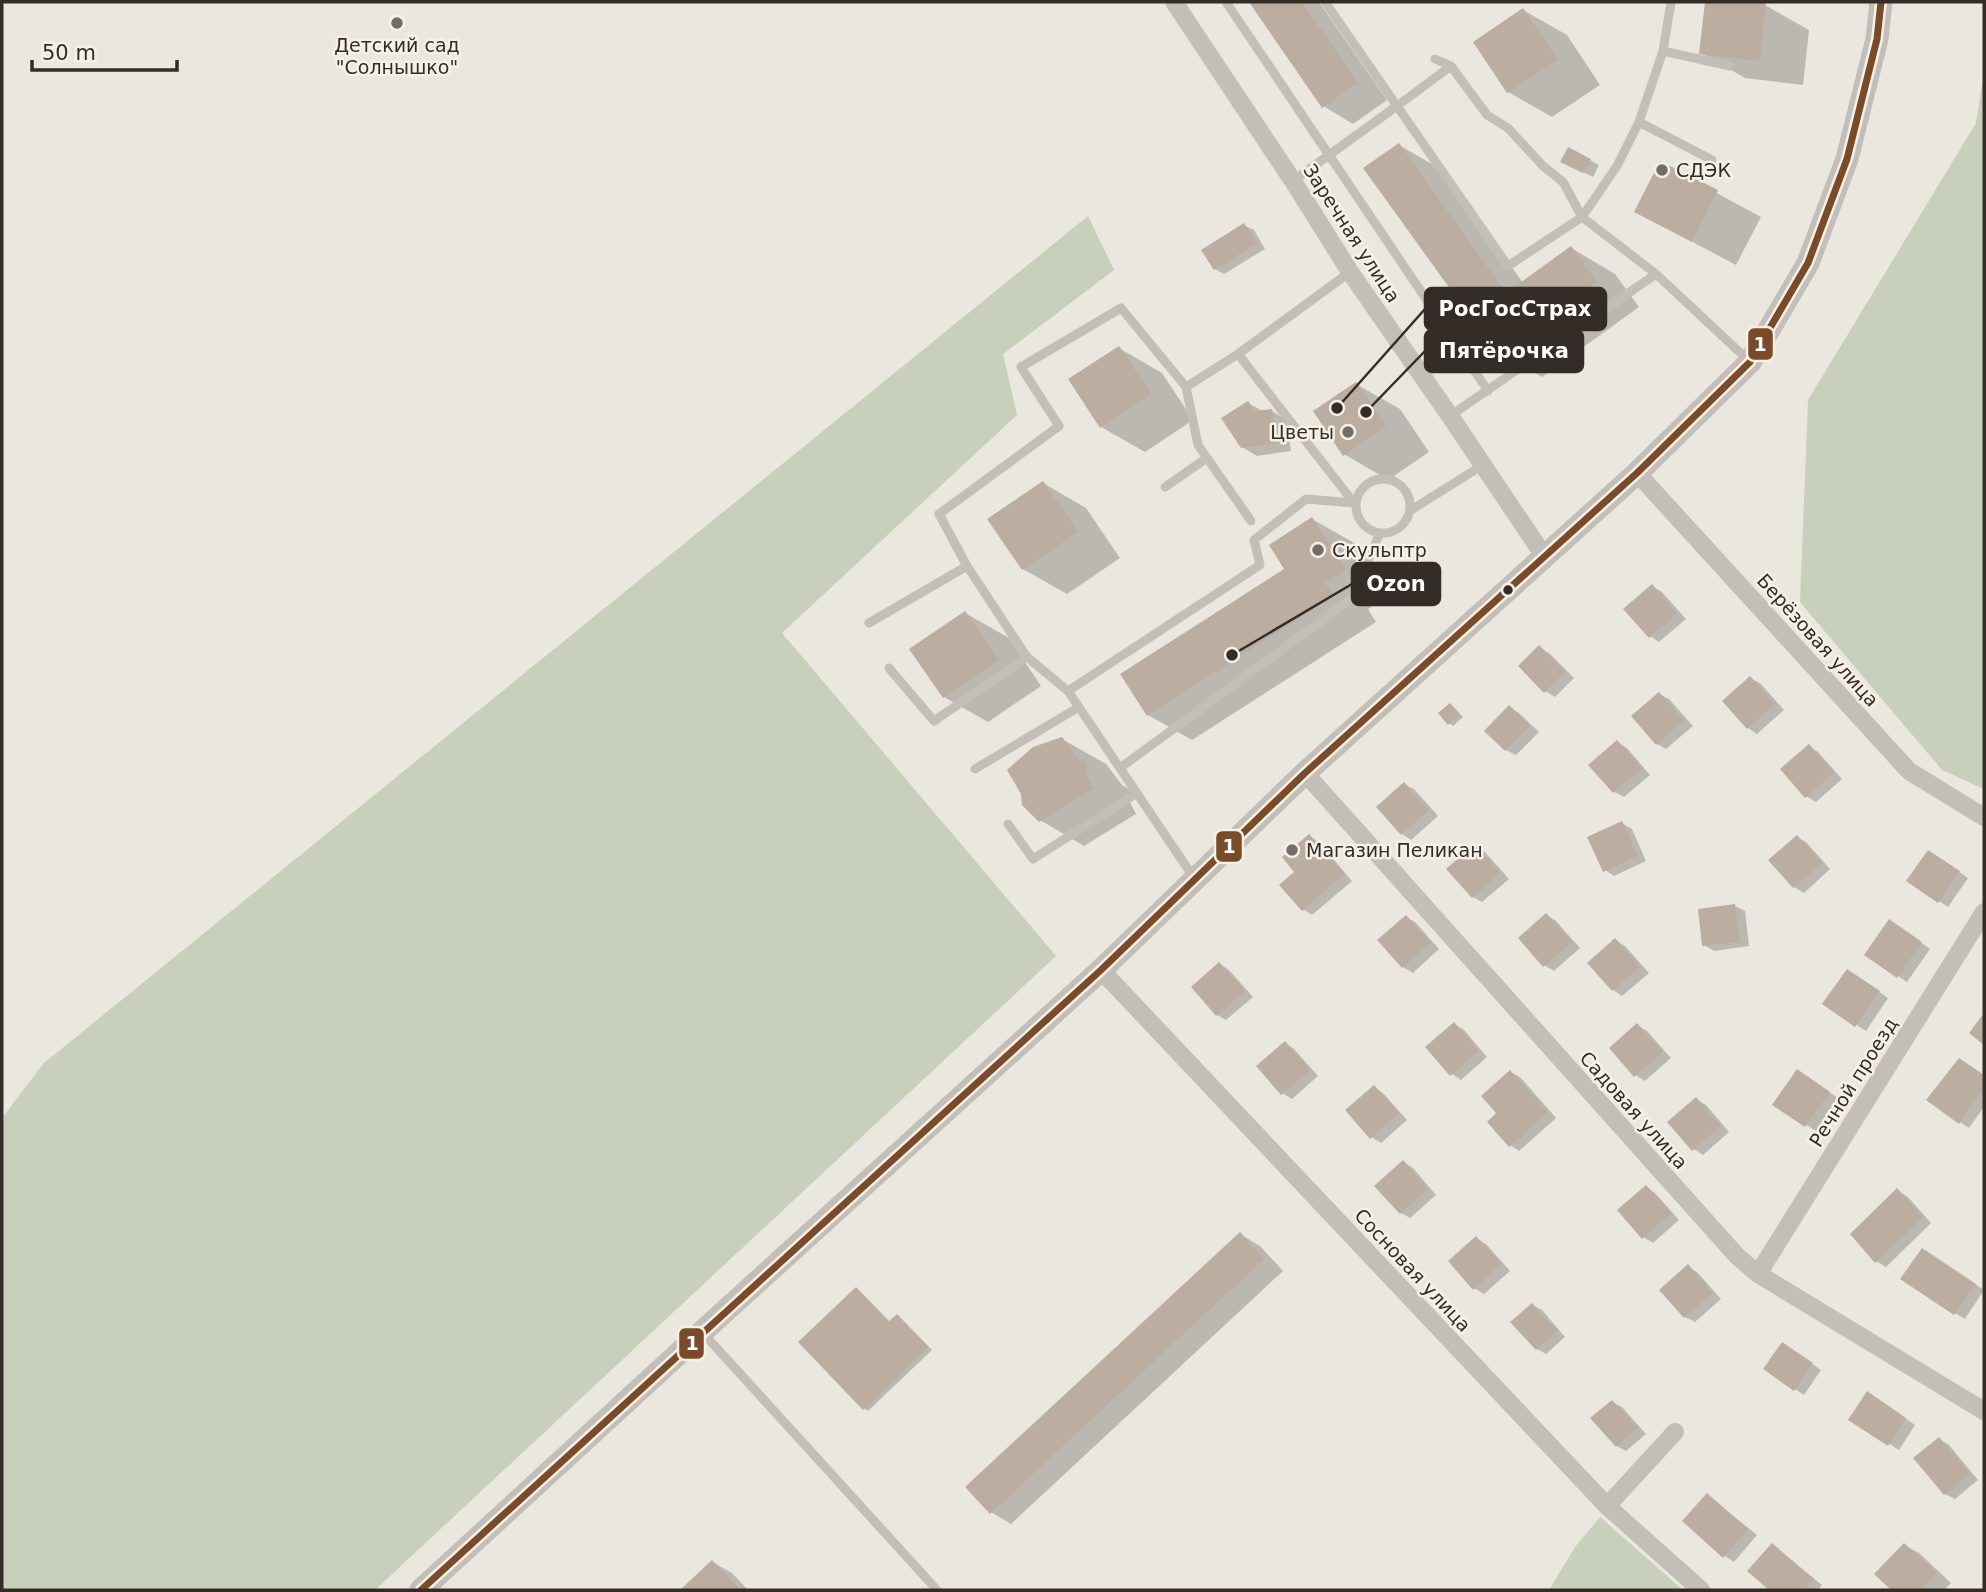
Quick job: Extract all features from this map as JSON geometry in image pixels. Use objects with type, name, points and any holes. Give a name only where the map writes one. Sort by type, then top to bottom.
[{"type":"street","name":"Заречная улица","points":[[1174,2],[1350,272],[1544,556]]},
{"type":"street","points":[[421,1590],[1101,970],[1305,773],[1637,473],[1750,362],[1808,263],[1847,159],[1877,39],[1881,2]]},
{"type":"street","name":"Берёзовая улица","points":[[1637,473],[1909,771],[1984,817]]},
{"type":"street","name":"Садовая улица","points":[[1305,773],[1737,1256],[1758,1274],[1984,1411]]},
{"type":"street","name":"Речной проезд","points":[[1758,1274],[1984,912]]},
{"type":"street","name":"Сосновая улица","points":[[1101,970],[1607,1506],[1701,1590]]},
{"type":"street","points":[[1607,1506],[1675,1432]]},
{"type":"lane","points":[[1226,2],[1488,391]]},
{"type":"lane","points":[[1325,2],[1508,266],[1582,217],[1618,166],[1639,122],[1663,51],[1671,2]]},
{"type":"lane","points":[[1663,51],[1730,66]]},
{"type":"lane","points":[[1435,59],[1451,66],[1487,116],[1508,128],[1543,166],[1563,182],[1582,217],[1656,274],[1750,362]]},
{"type":"lane","points":[[1293,181],[1451,66]]},
{"type":"lane","points":[[1639,122],[1712,160]]},
{"type":"lane","points":[[1186,387],[1238,354],[1350,272]]},
{"type":"lane","points":[[1450,416],[1656,274]]},
{"type":"lane","points":[[1195,879],[1068,691],[1027,657],[967,566],[939,514],[1059,426],[1021,367],[1121,308],[1186,387],[1198,445],[1251,521]]},
{"type":"lane","points":[[1238,354],[1354,503],[1360,524],[1379,534],[1400,529],[1411,510],[1483,465]]},
{"type":"lane","points":[[1165,487],[1207,458]]},
{"type":"lane","points":[[1354,503],[1365,484],[1386,478],[1405,489],[1411,510]]},
{"type":"lane","points":[[1068,691],[1260,565],[1254,540],[1306,499],[1354,503]]},
{"type":"lane","points":[[1120,768],[1351,599],[1379,534]]},
{"type":"lane","points":[[869,623],[967,566]]},
{"type":"lane","points":[[889,667],[933,721],[1027,657]]},
{"type":"lane","points":[[975,769],[1079,707]]},
{"type":"lane","points":[[1008,824],[1033,859],[1137,793]]},
{"type":"lane","points":[[702,1332],[937,1590]]},
{"type":"green space","points":[[1984,72],[1984,789],[1942,770],[1800,602],[1808,400],[1976,123]]},
{"type":"green space","points":[[1088,216],[1114,270],[1003,354],[1017,415],[782,633],[1056,956],[375,1590],[2,1590],[2,1118],[44,1063]]},
{"type":"green space","points":[[1600,1517],[1683,1590],[1549,1590],[1575,1547]]},
{"type":"building","points":[[1249,2],[1302,2],[1358,83],[1322,108]]},
{"type":"building","points":[[1705,2],[1766,3],[1760,61],[1699,54]]},
{"type":"building","points":[[1523,8],[1558,60],[1507,93],[1473,42]]},
{"type":"building","points":[[1399,143],[1506,293],[1571,246],[1597,282],[1497,354],[1363,168]]},
{"type":"building","points":[[1568,147],[1591,159],[1583,173],[1560,162]]},
{"type":"building","points":[[1660,161],[1718,190],[1692,242],[1634,212]]},
{"type":"building","points":[[1244,223],[1257,243],[1214,270],[1201,250]]},
{"type":"building","points":[[1119,346],[1151,394],[1100,428],[1068,379]]},
{"type":"building","points":[[1356,382],[1386,427],[1343,456],[1313,411]]},
{"type":"building","points":[[1248,401],[1255,411],[1272,409],[1277,443],[1241,448],[1221,418]]},
{"type":"building","points":[[1043,481],[1078,532],[1022,570],[987,519]]},
{"type":"building","points":[[1312,517],[1346,569],[1325,583],[1334,596],[1147,716],[1120,674],[1284,569],[1269,545]]},
{"type":"building","points":[[1652,584],[1677,613],[1649,638],[1623,609]]},
{"type":"building","points":[[965,611],[999,660],[943,698],[909,649]]},
{"type":"building","points":[[1539,645],[1565,672],[1544,693],[1518,666]]},
{"type":"building","points":[[1750,676],[1775,704],[1747,729],[1722,701]]},
{"type":"building","points":[[1659,692],[1684,720],[1656,745],[1631,716]]},
{"type":"building","points":[[1450,703],[1460,714],[1448,725],[1438,713]]},
{"type":"building","points":[[1509,705],[1530,726],[1505,751],[1484,731]]},
{"type":"building","points":[[1062,737],[1078,758],[1086,763],[1093,789],[1039,822],[1022,805],[1021,794],[1007,770],[1033,747]]},
{"type":"building","points":[[1617,740],[1642,768],[1613,793],[1588,765]]},
{"type":"building","points":[[1809,744],[1834,773],[1805,798],[1780,769]]},
{"type":"building","points":[[1404,782],[1429,810],[1401,835],[1376,807]]},
{"type":"building","points":[[1622,821],[1638,856],[1603,872],[1587,837]]},
{"type":"building","points":[[1309,834],[1344,874],[1302,911],[1279,885],[1294,872],[1282,857]]},
{"type":"building","points":[[1797,835],[1822,863],[1793,888],[1768,860]]},
{"type":"building","points":[[1475,844],[1500,873],[1472,898],[1446,869]]},
{"type":"building","points":[[1928,850],[1960,871],[1938,903],[1906,881]]},
{"type":"building","points":[[1735,904],[1740,942],[1702,946],[1698,909]]},
{"type":"building","points":[[1546,913],[1572,942],[1543,967],[1518,938]]},
{"type":"building","points":[[1406,915],[1431,943],[1402,968],[1377,940]]},
{"type":"building","points":[[1889,919],[1922,942],[1897,978],[1864,955]]},
{"type":"building","points":[[1615,938],[1640,967],[1612,991],[1587,963]]},
{"type":"building","points":[[1219,962],[1245,991],[1216,1016],[1191,987]]},
{"type":"building","points":[[1847,969],[1880,991],[1855,1027],[1822,1004]]},
{"type":"building","points":[[1984,1013],[1984,1045],[1969,1033]]},
{"type":"building","points":[[1454,1022],[1479,1051],[1450,1076],[1425,1047]]},
{"type":"building","points":[[1637,1023],[1663,1052],[1634,1077],[1609,1048]]},
{"type":"building","points":[[1285,1041],[1310,1070],[1281,1095],[1256,1066]]},
{"type":"building","points":[[1959,1058],[1984,1075],[1984,1088],[1959,1124],[1926,1100]]},
{"type":"building","points":[[1797,1069],[1830,1092],[1805,1127],[1772,1105]]},
{"type":"building","points":[[1510,1070],[1548,1112],[1509,1147],[1487,1122],[1496,1113],[1481,1096]]},
{"type":"building","points":[[1374,1085],[1399,1113],[1370,1139],[1345,1110]]},
{"type":"building","points":[[1696,1097],[1721,1126],[1692,1151],[1667,1122]]},
{"type":"building","points":[[1403,1160],[1428,1189],[1400,1214],[1374,1186]]},
{"type":"building","points":[[1646,1185],[1671,1213],[1642,1239],[1617,1210]]},
{"type":"building","points":[[1897,1188],[1923,1217],[1875,1263],[1850,1234]]},
{"type":"building","points":[[1240,1232],[1264,1259],[990,1514],[965,1487]]},
{"type":"building","points":[[1476,1236],[1501,1264],[1473,1290],[1448,1261]]},
{"type":"building","points":[[1922,1248],[1976,1284],[1954,1315],[1900,1279]]},
{"type":"building","points":[[1688,1264],[1713,1293],[1684,1318],[1659,1290]]},
{"type":"building","points":[[856,1287],[889,1321],[897,1314],[929,1347],[863,1410],[798,1342]]},
{"type":"building","points":[[1532,1303],[1557,1331],[1536,1350],[1510,1322]]},
{"type":"building","points":[[1782,1342],[1813,1363],[1794,1391],[1763,1369]]},
{"type":"building","points":[[1867,1391],[1906,1418],[1888,1446],[1848,1420]]},
{"type":"building","points":[[1612,1400],[1637,1428],[1616,1447],[1590,1418]]},
{"type":"building","points":[[1939,1437],[1970,1474],[1944,1495],[1913,1458]]},
{"type":"building","points":[[1707,1493],[1748,1529],[1723,1558],[1682,1521]]},
{"type":"building","points":[[1772,1543],[1814,1579],[1804,1590],[1769,1590],[1747,1571]]},
{"type":"building","points":[[1904,1543],[1937,1573],[1922,1590],[1891,1590],[1874,1574]]},
{"type":"building","points":[[712,1560],[741,1590],[680,1590]]},
{"type":"transit line","name":"1","points":[[421,1590],[1101,970],[1305,773],[1637,473],[1750,362],[1808,263],[1847,159],[1877,39],[1881,2]]},
{"type":"place","name":"Детский сад \"Солнышко\"","points":[[397,23]]},
{"type":"place","name":"СДЭК","points":[[1662,170]]},
{"type":"place","name":"РосГосСтрах","points":[[1337,408]]},
{"type":"place","name":"Пятёрочка","points":[[1366,412]]},
{"type":"place","name":"Цветы","points":[[1348,432]]},
{"type":"place","name":"Скульптр","points":[[1318,550]]},
{"type":"place","name":"Ozon","points":[[1232,655]]},
{"type":"place","name":"Магазин Пеликан","points":[[1292,850]]}]
